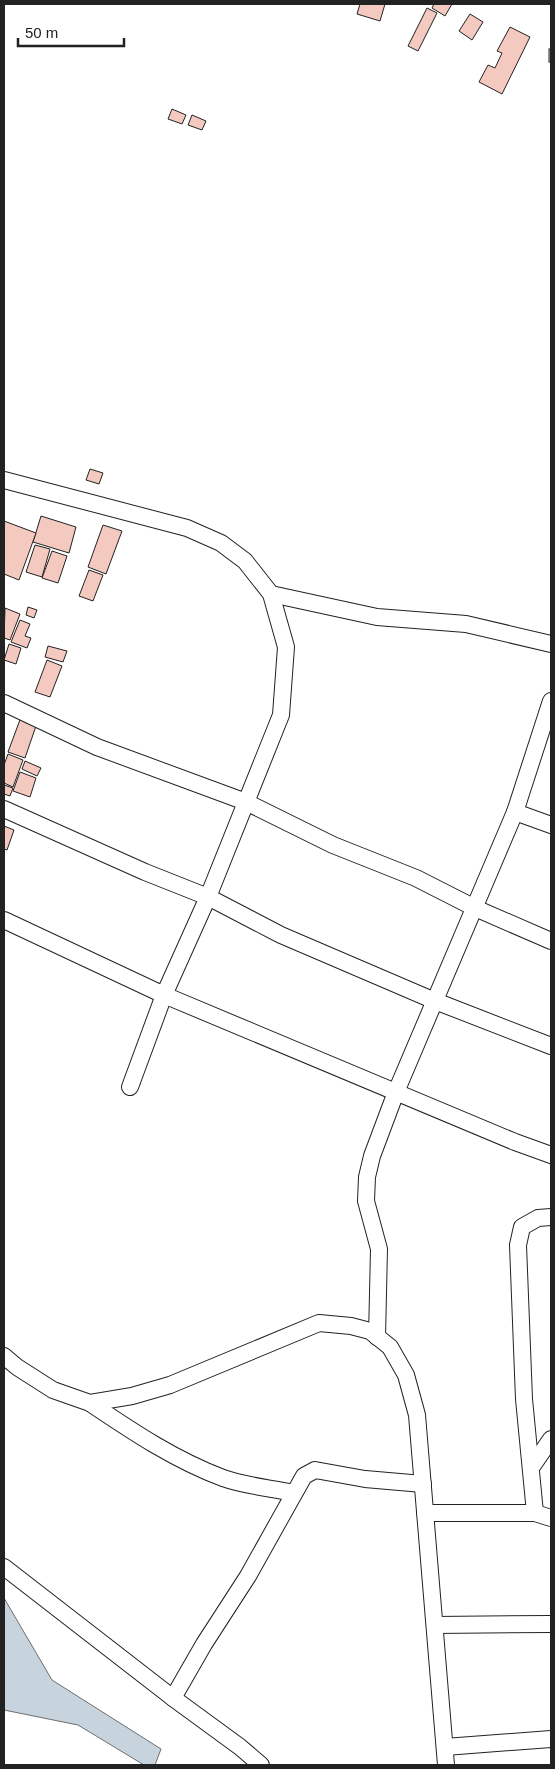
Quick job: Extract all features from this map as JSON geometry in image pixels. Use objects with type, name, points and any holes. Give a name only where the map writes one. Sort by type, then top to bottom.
[{"type":"street","points":[[4,480],[187,528],[221,543],[245,561],[270,594],[286,647],[285,684],[281,715],[208,897],[164,995],[130,1087]]},
{"type":"street","points":[[270,594],[377,618],[466,624],[551,644]]},
{"type":"street","points":[[377,1337],[379,1249],[366,1201],[367,1177],[372,1156],[396,1092],[515,812],[551,702]]},
{"type":"street","points":[[4,704],[96,747],[246,802],[333,845],[416,878],[475,908],[551,941]]},
{"type":"street","points":[[4,809],[145,872],[208,897],[281,935],[435,1001],[551,1046]]},
{"type":"street","points":[[515,812],[551,825]]},
{"type":"street","points":[[4,920],[164,995],[551,1155]]},
{"type":"street","points":[[535,1513],[524,1399],[518,1245],[522,1227],[538,1218],[551,1217]]},
{"type":"street","points":[[90,1403],[132,1396],[170,1385],[319,1323],[351,1326],[370,1331],[390,1347],[406,1375],[417,1415],[446,1765]]},
{"type":"street","points":[[4,1356],[17,1367],[53,1390],[90,1403],[176,1457],[225,1478],[294,1492]]},
{"type":"street","points":[[530,1468],[551,1440]]},
{"type":"street","points":[[173,1698],[204,1644],[248,1576],[304,1476],[315,1470],[365,1479],[423,1484]]},
{"type":"street","points":[[425,1513],[535,1513],[551,1518]]},
{"type":"street","points":[[4,1567],[261,1765]]},
{"type":"street","points":[[435,1625],[551,1624]]},
{"type":"street","points":[[445,1747],[551,1739]]},
{"type":"shaded area","points":[[4,1598],[52,1680],[161,1749],[155,1765],[144,1765],[78,1725],[4,1710]]},
{"type":"building","points":[[360,4],[385,4],[380,21],[357,14]]},
{"type":"building","points":[[434,4],[452,4],[445,16],[432,8]]},
{"type":"building","points":[[427,8],[437,13],[418,51],[408,46]]},
{"type":"building","points":[[470,14],[483,22],[472,40],[459,31]]},
{"type":"building","points":[[510,27],[530,37],[502,94],[479,82],[488,65],[495,68],[502,53],[497,51]]},
{"type":"building","points":[[549,49],[551,49],[551,62],[549,62]]},
{"type":"building","points":[[172,109],[186,115],[182,124],[168,119]]},
{"type":"building","points":[[192,115],[206,121],[202,130],[188,125]]},
{"type":"building","points":[[90,469],[103,473],[99,484],[86,480]]},
{"type":"building","points":[[41,516],[76,527],[69,553],[33,542]]},
{"type":"building","points":[[4,521],[36,533],[19,580],[4,574]]},
{"type":"building","points":[[103,525],[122,531],[106,574],[88,567]]},
{"type":"building","points":[[35,545],[50,549],[42,577],[26,572]]},
{"type":"building","points":[[52,551],[67,556],[58,583],[42,578]]},
{"type":"building","points":[[89,570],[103,575],[93,601],[79,596]]},
{"type":"building","points":[[28,607],[37,610],[34,618],[26,615]]},
{"type":"building","points":[[5,608],[20,614],[10,640],[4,638]]},
{"type":"building","points":[[20,620],[30,624],[25,636],[31,638],[27,648],[11,642]]},
{"type":"building","points":[[9,644],[21,648],[16,664],[4,660]]},
{"type":"building","points":[[48,646],[67,651],[63,662],[45,657]]},
{"type":"building","points":[[47,660],[62,666],[50,697],[35,692]]},
{"type":"building","points":[[21,717],[37,723],[25,758],[8,752]]},
{"type":"building","points":[[8,754],[23,760],[13,787],[4,783],[4,765]]},
{"type":"building","points":[[25,761],[41,768],[37,776],[22,769]]},
{"type":"building","points":[[20,772],[36,778],[30,797],[13,791]]},
{"type":"building","points":[[4,785],[13,788],[10,796],[4,794]]},
{"type":"building","points":[[4,826],[14,830],[7,850],[4,849]]}]
